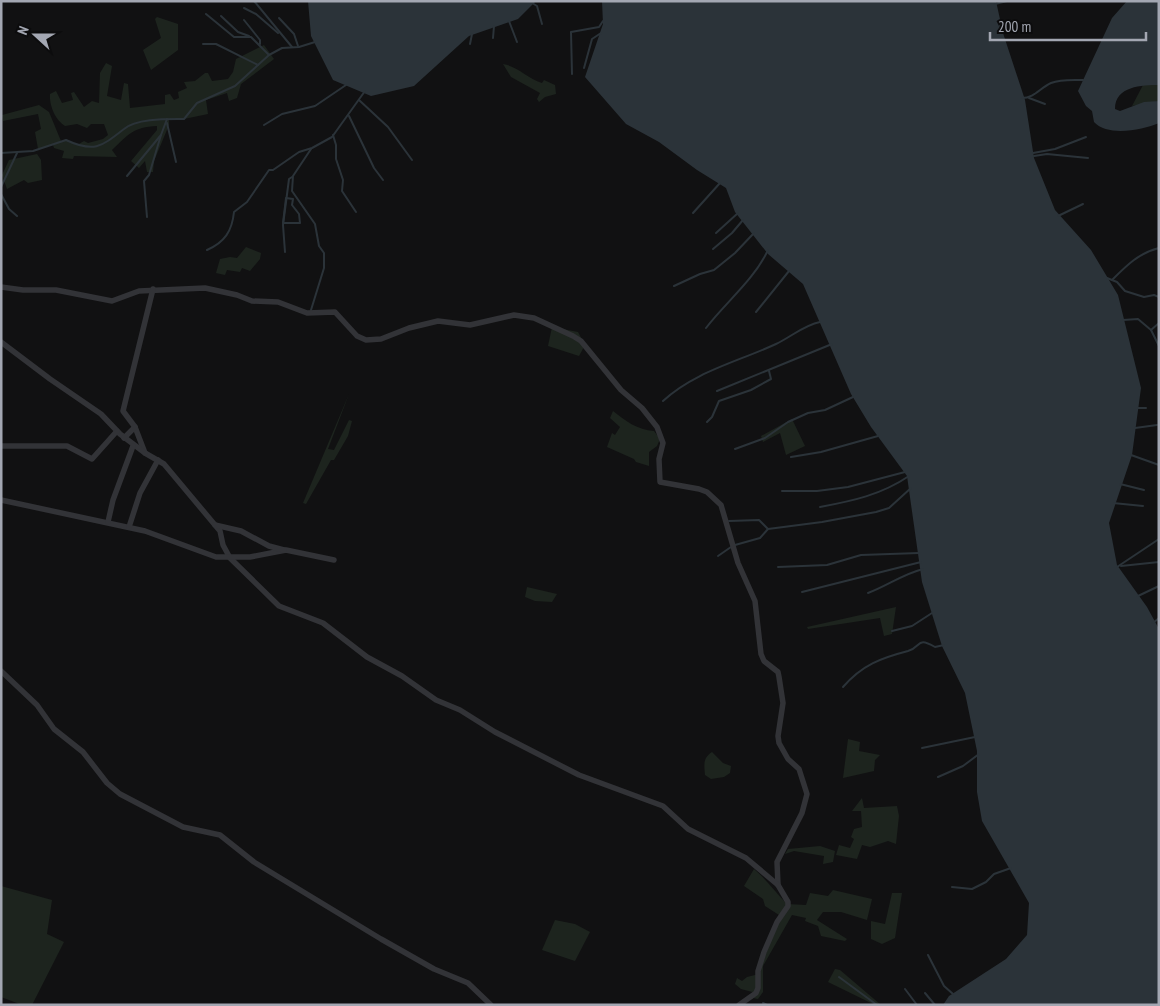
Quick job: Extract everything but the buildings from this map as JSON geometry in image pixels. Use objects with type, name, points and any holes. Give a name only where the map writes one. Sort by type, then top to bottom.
[{"type":"street","points":[[1,287],[23,290],[56,290],[112,301],[139,291],[153,289],[205,288],[237,294],[252,301],[278,302],[307,313],[330,310],[339,314],[357,336],[366,340],[381,339],[433,322],[446,321],[470,325],[514,316],[534,318],[581,340],[621,390],[642,408],[657,426],[664,443],[659,460],[660,482],[668,485],[688,486],[707,492],[720,505],[738,563],[753,594],[761,654],[764,661],[778,672],[779,677],[783,703],[778,740],[788,759],[799,769],[806,794],[801,817],[777,862],[778,886]]},
{"type":"street","points":[[145,453],[135,427],[122,408],[153,289]]},
{"type":"street","points":[[1,342],[101,414],[133,446],[164,464],[195,503],[215,524],[230,558],[279,606],[323,623],[367,657],[402,676],[436,700],[460,710],[495,732],[578,775],[663,806],[688,829],[746,858],[778,886],[788,902],[788,906],[777,922],[764,952],[758,971],[758,988],[756,993],[739,1005]]},
{"type":"street","points":[[124,438],[135,427]]},
{"type":"street","points":[[1,446],[67,446],[92,458],[117,431]]},
{"type":"street","points":[[108,522],[113,500],[133,446]]},
{"type":"street","points":[[130,527],[140,493],[158,460]]},
{"type":"street","points":[[1,500],[130,527],[204,554],[230,558],[286,550]]},
{"type":"street","points":[[215,524],[241,531],[269,546],[334,560]]},
{"type":"street","points":[[1,671],[37,705],[54,729],[83,752],[107,783],[120,794],[183,827],[220,835],[254,862],[381,939],[434,969],[468,983],[491,1005]]},
{"type":"shaded area","points":[[308,1],[536,1],[518,19],[469,36],[414,86],[371,96],[333,80],[311,36]]},
{"type":"shaded area","points":[[602,1],[996,1],[1003,33],[1025,100],[1034,158],[1055,210],[1091,250],[1118,295],[1141,388],[1132,455],[1109,523],[1117,565],[1147,607],[1159,629],[1159,1005],[943,1005],[949,996],[1006,959],[1027,935],[1029,903],[982,821],[977,792],[977,751],[965,693],[942,646],[922,582],[907,476],[871,427],[851,394],[803,284],[768,254],[735,212],[726,188],[697,170],[659,142],[626,124],[585,77],[603,24]]},
{"type":"shaded area","points":[[1127,1],[1159,1],[1159,85],[1131,88],[1124,91],[1116,101],[1115,109],[1120,111],[1144,102],[1159,101],[1159,123],[1135,130],[1116,131],[1100,127],[1094,122],[1092,111],[1086,106],[1078,91],[1112,18]]},
{"type":"shaded area","points":[[157,17],[178,24],[178,50],[151,70],[143,50],[161,38],[155,19]]},
{"type":"shaded area","points":[[264,45],[274,59],[241,84],[237,98],[229,101],[227,93],[206,100],[208,114],[184,119],[169,119],[169,125],[154,161],[153,172],[147,172],[145,161],[139,168],[131,161],[157,130],[157,126],[136,130],[127,136],[112,150],[117,157],[74,156],[73,159],[62,158],[64,151],[54,148],[53,145],[38,149],[35,132],[41,129],[38,114],[3,121],[2,115],[39,105],[49,112],[61,141],[66,140],[77,145],[84,141],[88,143],[103,139],[108,135],[104,124],[91,124],[87,128],[77,124],[65,126],[61,123],[53,112],[50,94],[56,91],[62,103],[73,100],[71,93],[74,92],[84,107],[92,101],[99,103],[100,73],[106,63],[112,66],[107,96],[121,100],[124,83],[128,84],[130,108],[165,104],[165,95],[170,94],[174,100],[179,98],[178,92],[187,88],[184,82],[195,81],[205,73],[208,73],[212,81],[228,79],[233,72],[236,59]]},
{"type":"shaded area","points":[[503,64],[513,67],[537,81],[542,83],[544,80],[555,85],[556,94],[545,97],[539,102],[537,99],[540,93],[511,77]]},
{"type":"shaded area","points":[[1143,85],[1159,85],[1159,101],[1132,106]]},
{"type":"shaded area","points":[[37,154],[41,160],[42,180],[28,183],[24,180],[7,189],[2,175],[9,160]]},
{"type":"shaded area","points":[[246,247],[261,253],[260,259],[250,271],[242,268],[240,272],[227,270],[225,275],[216,273],[220,259],[237,258]]},
{"type":"shaded area","points":[[552,327],[578,332],[585,345],[579,356],[548,346]]},
{"type":"shaded area","points":[[349,394],[328,449],[334,450],[349,420],[352,421],[348,436],[334,460],[331,460],[306,504],[303,503]]},
{"type":"shaded area","points":[[613,411],[637,427],[654,431],[660,439],[657,446],[649,452],[649,466],[636,462],[634,459],[607,447],[612,433],[615,435],[620,427],[610,418]]},
{"type":"shaded area","points":[[792,419],[805,446],[786,455],[780,433],[763,442],[761,436]]},
{"type":"shaded area","points":[[527,587],[557,594],[552,602],[535,601],[525,597]]},
{"type":"shaded area","points":[[896,607],[892,634],[884,636],[880,618],[808,629],[807,627]]},
{"type":"shaded area","points":[[848,739],[860,742],[859,751],[880,755],[875,760],[874,771],[843,778]]},
{"type":"shaded area","points":[[712,752],[723,763],[731,766],[730,773],[724,777],[711,779],[705,775],[705,762]]},
{"type":"shaded area","points":[[862,798],[864,808],[897,806],[899,816],[896,844],[888,841],[870,847],[862,845],[857,859],[836,855],[839,845],[850,848],[854,839],[851,837],[854,829],[862,827],[861,811],[852,811]]},
{"type":"shaded area","points":[[820,846],[835,851],[833,862],[823,864],[824,856],[794,851],[785,854],[788,849]]},
{"type":"shaded area","points":[[754,869],[787,904],[806,905],[810,893],[828,896],[833,890],[872,899],[867,920],[841,912],[823,912],[817,920],[847,939],[845,941],[821,936],[818,926],[805,921],[806,918],[792,915],[763,966],[763,992],[758,999],[753,998],[756,993],[741,989],[735,984],[737,978],[742,981],[747,977],[759,974],[779,915],[765,906],[763,899],[744,886]]},
{"type":"shaded area","points":[[1,886],[52,900],[47,934],[64,942],[32,1005],[22,1005],[1,997]]},
{"type":"shaded area","points":[[892,893],[902,893],[895,938],[882,944],[871,939],[871,921],[885,924]]},
{"type":"shaded area","points":[[555,920],[575,924],[590,932],[575,961],[542,950]]},
{"type":"shaded area","points":[[835,969],[840,970],[881,1005],[875,1005],[828,982]]},
{"type":"waterway","points":[[254,1],[292,47]]},
{"type":"waterway","points":[[529,1],[537,6],[542,24]]},
{"type":"waterway","points":[[995,4],[1007,1]]},
{"type":"waterway","points":[[244,8],[256,14],[278,33]]},
{"type":"waterway","points":[[206,14],[234,37],[251,37],[269,55]]},
{"type":"waterway","points":[[221,16],[238,32],[249,36]]},
{"type":"waterway","points":[[279,18],[294,34],[298,46]]},
{"type":"waterway","points":[[244,20],[260,40],[260,44]]},
{"type":"waterway","points":[[509,21],[517,42]]},
{"type":"waterway","points":[[572,74],[571,32],[599,27],[603,21]]},
{"type":"waterway","points":[[493,38],[494,26]]},
{"type":"waterway","points":[[584,68],[592,39],[601,33]]},
{"type":"waterway","points":[[470,44],[472,34]]},
{"type":"waterway","points":[[1,153],[33,151],[66,140],[84,146],[97,146],[103,144],[129,125],[152,120],[184,119],[197,103],[235,86],[269,55],[282,48],[299,47],[315,42]]},
{"type":"waterway","points":[[203,44],[216,44],[258,65]]},
{"type":"waterway","points":[[1022,98],[1026,98],[1055,82],[1083,80]]},
{"type":"waterway","points":[[264,125],[282,114],[315,106],[346,85]]},
{"type":"waterway","points":[[207,250],[219,243],[227,235],[234,212],[247,202],[269,170],[273,170],[299,152],[312,148],[332,137],[365,91]]},
{"type":"waterway","points":[[1029,98],[1045,104]]},
{"type":"waterway","points":[[359,100],[388,127],[412,160]]},
{"type":"waterway","points":[[349,116],[374,168],[383,180]]},
{"type":"waterway","points":[[127,176],[161,135],[167,119]]},
{"type":"waterway","points":[[167,123],[176,162]]},
{"type":"waterway","points":[[147,217],[144,181],[149,175],[161,135]]},
{"type":"waterway","points":[[333,135],[336,145],[336,159],[343,180],[342,191],[356,212]]},
{"type":"waterway","points":[[1033,153],[1055,149],[1086,137]]},
{"type":"waterway","points":[[311,149],[293,176],[292,191],[315,224],[319,246],[324,253],[324,268],[311,310]]},
{"type":"waterway","points":[[1,187],[17,153]]},
{"type":"waterway","points":[[1034,156],[1047,154],[1088,158]]},
{"type":"waterway","points":[[285,252],[283,225],[289,179],[292,177]]},
{"type":"waterway","points":[[693,213],[720,183]]},
{"type":"waterway","points":[[1,194],[9,209],[17,216]]},
{"type":"waterway","points":[[286,198],[293,199],[292,205],[299,214],[300,223],[283,223],[286,198]]},
{"type":"waterway","points":[[1058,216],[1083,204]]},
{"type":"waterway","points":[[716,233],[738,213]]},
{"type":"waterway","points":[[713,249],[732,233],[743,220]]},
{"type":"waterway","points":[[674,286],[714,270],[735,253],[754,233]]},
{"type":"waterway","points":[[1112,280],[1139,256],[1159,248]]},
{"type":"waterway","points":[[706,328],[748,281],[768,250]]},
{"type":"waterway","points":[[756,312],[789,271]]},
{"type":"waterway","points":[[1107,278],[1117,282],[1125,291],[1144,297],[1154,295],[1159,297]]},
{"type":"waterway","points":[[1123,320],[1138,319],[1151,330],[1159,323]]},
{"type":"waterway","points":[[663,401],[688,382],[716,368],[776,344],[803,328],[820,322]]},
{"type":"waterway","points":[[1151,330],[1159,346]]},
{"type":"waterway","points":[[717,391],[832,344]]},
{"type":"waterway","points":[[707,422],[712,417],[719,401],[751,390],[771,379],[769,371]]},
{"type":"waterway","points":[[735,449],[765,438],[788,422],[808,413],[825,410],[853,397]]},
{"type":"waterway","points":[[1138,408],[1146,408]]},
{"type":"waterway","points":[[1135,428],[1157,425]]},
{"type":"waterway","points":[[791,457],[821,452],[878,436]]},
{"type":"waterway","points":[[1131,455],[1159,465]]},
{"type":"waterway","points":[[782,491],[817,491],[848,487],[905,472]]},
{"type":"waterway","points":[[820,507],[855,500],[877,493],[909,476]]},
{"type":"waterway","points":[[1120,484],[1144,490]]},
{"type":"waterway","points":[[735,545],[760,538],[768,529],[822,522],[889,508],[911,488]]},
{"type":"waterway","points":[[1113,503],[1143,506]]},
{"type":"waterway","points":[[729,521],[759,520],[768,529]]},
{"type":"waterway","points":[[1117,567],[1159,539]]},
{"type":"waterway","points":[[718,556],[731,547]]},
{"type":"waterway","points":[[778,567],[827,565],[861,555],[919,553]]},
{"type":"waterway","points":[[802,592],[921,562]]},
{"type":"waterway","points":[[1121,566],[1159,562]]},
{"type":"waterway","points":[[868,593],[923,569]]},
{"type":"waterway","points":[[1138,596],[1159,586]]},
{"type":"waterway","points":[[892,631],[912,626],[932,613]]},
{"type":"waterway","points":[[1153,623],[1159,618]]},
{"type":"waterway","points":[[843,687],[857,673],[872,663],[908,651],[922,642],[935,647],[944,645]]},
{"type":"waterway","points":[[922,748],[975,737]]},
{"type":"waterway","points":[[938,777],[963,766],[979,754]]},
{"type":"waterway","points":[[952,887],[972,889],[986,882],[994,874],[1011,868]]},
{"type":"waterway","points":[[928,955],[944,986],[953,994]]},
{"type":"waterway","points":[[839,977],[877,1005]]},
{"type":"waterway","points":[[905,989],[917,1005]]},
{"type":"waterway","points":[[925,993],[935,1005]]},
{"type":"waterway","points":[[763,1003],[767,1005]]}]
